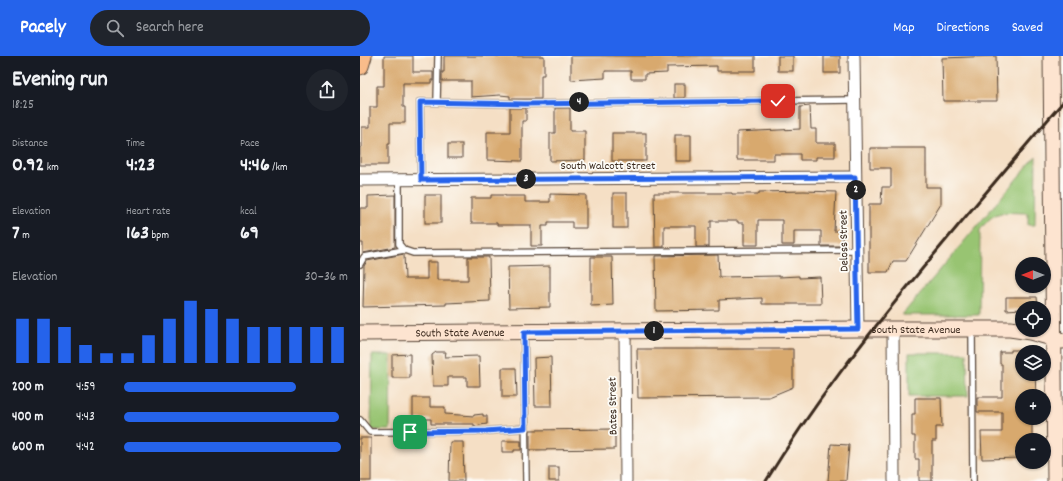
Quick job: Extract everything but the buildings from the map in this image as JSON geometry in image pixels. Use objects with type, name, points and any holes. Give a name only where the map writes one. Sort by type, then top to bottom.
[{"type":"main road","points":[[360,66],[364,56]]},
{"type":"street","name":"Deloss Street","points":[[854,56],[858,329]]},
{"type":"street","points":[[1050,56],[1058,340],[1055,481]]},
{"type":"street","name":"South Walcott Street","points":[[360,180],[855,177]]},
{"type":"street","points":[[893,329],[894,481]]},
{"type":"street","name":"South State Avenue","points":[[360,333],[972,329],[1021,330],[1058,340]]},
{"type":"street","name":"Bates Street","points":[[625,331],[626,481]]},
{"type":"lane","points":[[437,102],[438,56]]},
{"type":"lane","points":[[421,180],[420,102],[525,104],[854,100]]},
{"type":"lane","points":[[399,180],[399,244],[404,250]]},
{"type":"lane","points":[[360,264],[364,257],[404,250],[413,253],[472,253],[857,250]]},
{"type":"lane","points":[[360,328],[360,333]]},
{"type":"lane","points":[[972,329],[973,481]]},
{"type":"lane","points":[[524,332],[526,481]]},
{"type":"lane","points":[[360,420],[370,432],[486,431],[525,428]]},
{"type":"green space","points":[[1036,156],[1035,225],[1028,225],[1028,213],[1001,213],[991,218],[980,230],[979,315],[902,315]]},
{"type":"green space","points":[[909,353],[967,353],[968,396],[909,396]]},
{"type":"green space","points":[[372,355],[391,355],[390,430],[371,430]]},
{"type":"railway","points":[[766,481],[840,372],[880,320],[1063,102]]},
{"type":"route","points":[[410,432],[486,431],[525,428],[524,332],[858,329],[855,177],[421,180],[420,102],[525,104],[573,102],[778,101]]}]
